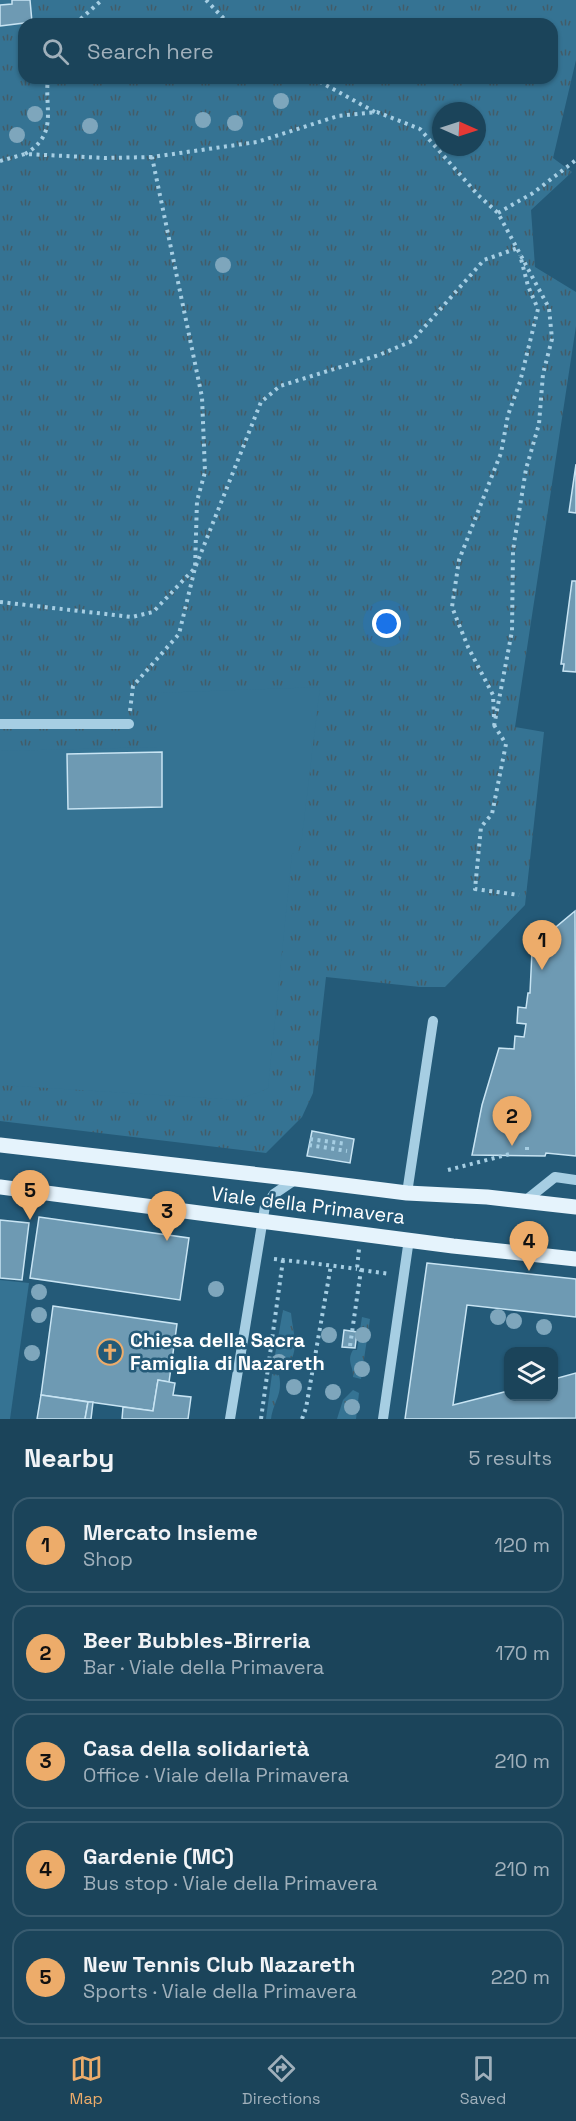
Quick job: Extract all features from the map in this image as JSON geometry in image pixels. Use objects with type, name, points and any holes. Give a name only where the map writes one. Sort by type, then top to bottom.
[{"type":"main road","name":"Viale della Primavera","points":[[0,1144],[407,1193],[487,1197],[576,1207]]},
{"type":"main road","name":"Viale della Primavera","points":[[0,1187],[576,1259]]},
{"type":"street","points":[[0,724],[129,724]]},
{"type":"street","points":[[407,1193],[433,1021]]},
{"type":"street","points":[[525,1201],[555,1177],[576,1180]]},
{"type":"street","points":[[230,1419],[262,1221],[267,1203],[274,1194],[296,1179]]},
{"type":"street","points":[[382,1419],[409,1239]]},
{"type":"path","points":[[82,18],[102,0]]},
{"type":"path","points":[[206,0],[223,18]]},
{"type":"path","points":[[25,154],[39,143],[48,128],[48,84]]},
{"type":"path","points":[[324,84],[377,112],[420,129],[478,195],[498,213],[549,308],[552,339],[543,374],[538,424],[526,469],[513,550],[512,631],[494,726]]},
{"type":"path","points":[[0,161],[25,154],[152,158],[258,142],[338,116],[377,112]]},
{"type":"path","points":[[0,602],[132,617],[153,612],[195,568],[197,501],[205,472],[202,398],[152,158]]},
{"type":"path","points":[[498,213],[532,193],[576,160]]},
{"type":"path","points":[[129,724],[133,686],[179,634],[195,568],[261,402],[280,386],[379,355],[412,341],[484,260],[518,247]]},
{"type":"path","points":[[518,247],[528,286],[538,309],[520,382],[508,415],[501,453],[459,560],[452,607],[468,647],[493,695],[494,726],[506,744],[492,814],[481,827],[475,889],[519,895]]},
{"type":"path","points":[[310,1139],[347,1144]]},
{"type":"path","points":[[309,1146],[347,1151]]},
{"type":"path","points":[[448,1170],[510,1154]]},
{"type":"path","points":[[350,1346],[359,1270],[359,1248]]},
{"type":"path","points":[[274,1260],[331,1265],[393,1275]]},
{"type":"path","points":[[261,1419],[283,1260]]},
{"type":"path","points":[[303,1419],[331,1265]]},
{"type":"green space","points":[[0,0],[576,0],[576,60],[553,158],[572,172],[531,210],[535,267],[576,292],[576,326],[515,727],[544,732],[525,905],[445,987],[420,987],[326,977],[313,1093],[302,1117],[266,1153],[0,1121]]},
{"type":"green space","points":[[320,687],[302,837],[298,853],[292,854],[268,1088],[239,1100],[0,1085],[0,751],[157,747],[157,693]]},
{"type":"green space","points":[[0,1280],[29,1283],[10,1419],[0,1419]]},
{"type":"green space","points":[[283,1310],[291,1313],[295,1342],[291,1361],[286,1368],[273,1366]]},
{"type":"green space","points":[[362,1317],[370,1319],[361,1379],[353,1377],[350,1357],[353,1350],[357,1350]]},
{"type":"green space","points":[[272,1374],[279,1375],[280,1388],[271,1419],[266,1419]]},
{"type":"green space","points":[[353,1390],[359,1393],[356,1419],[337,1419],[343,1400]]},
{"type":"building","points":[[12,0],[30,0],[32,18],[18,18],[18,24],[0,26],[0,5],[12,4]]},
{"type":"building","points":[[576,464],[576,513],[569,512]]},
{"type":"building","points":[[572,581],[576,581],[576,672],[563,671],[564,664],[561,664]]},
{"type":"building","points":[[162,752],[162,807],[68,809],[67,754]]},
{"type":"building","points":[[575,911],[576,1156],[546,1153],[545,1156],[472,1155],[482,1105],[499,1048],[514,1049],[515,1036],[524,1037],[526,1024],[517,1023],[518,1007],[526,1008],[528,993],[530,993],[532,951],[552,952],[556,927]]},
{"type":"building","points":[[312,1131],[354,1139],[350,1163],[307,1156]]},
{"type":"building","points":[[39,1217],[189,1238],[180,1300],[30,1278]]},
{"type":"building","points":[[0,1220],[29,1223],[22,1280],[0,1278]]},
{"type":"building","points":[[427,1263],[576,1279],[576,1317],[467,1305],[453,1405],[504,1392],[504,1401],[558,1401],[558,1378],[576,1373],[576,1418],[405,1419]]},
{"type":"building","name":"Chiesa della Sacra Famiglia di Nazareth","points":[[53,1306],[177,1324],[169,1382],[158,1380],[153,1411],[41,1395]]},
{"type":"building","points":[[344,1330],[357,1332],[355,1348],[342,1347]]},
{"type":"building","points":[[158,1380],[175,1383],[173,1395],[191,1397],[188,1419],[122,1419],[123,1407],[153,1411]]},
{"type":"building","points":[[41,1395],[88,1402],[85,1419],[37,1419]]},
{"type":"building","points":[[88,1402],[93,1402],[91,1419],[85,1419]]},
{"type":"place","name":"Mercato Insieme","points":[[542,970]]},
{"type":"place","name":"Beer Bubbles-Birreria","points":[[512,1146]]},
{"type":"place","name":"New Tennis Club Nazareth","points":[[30,1220]]},
{"type":"place","name":"Casa della solidarietà","points":[[167,1241]]},
{"type":"place","name":"Gardenie (MC)","points":[[529,1271]]},
{"type":"place","name":"Chiesa della Sacra Famiglia di Nazareth","points":[[110,1352]]}]
